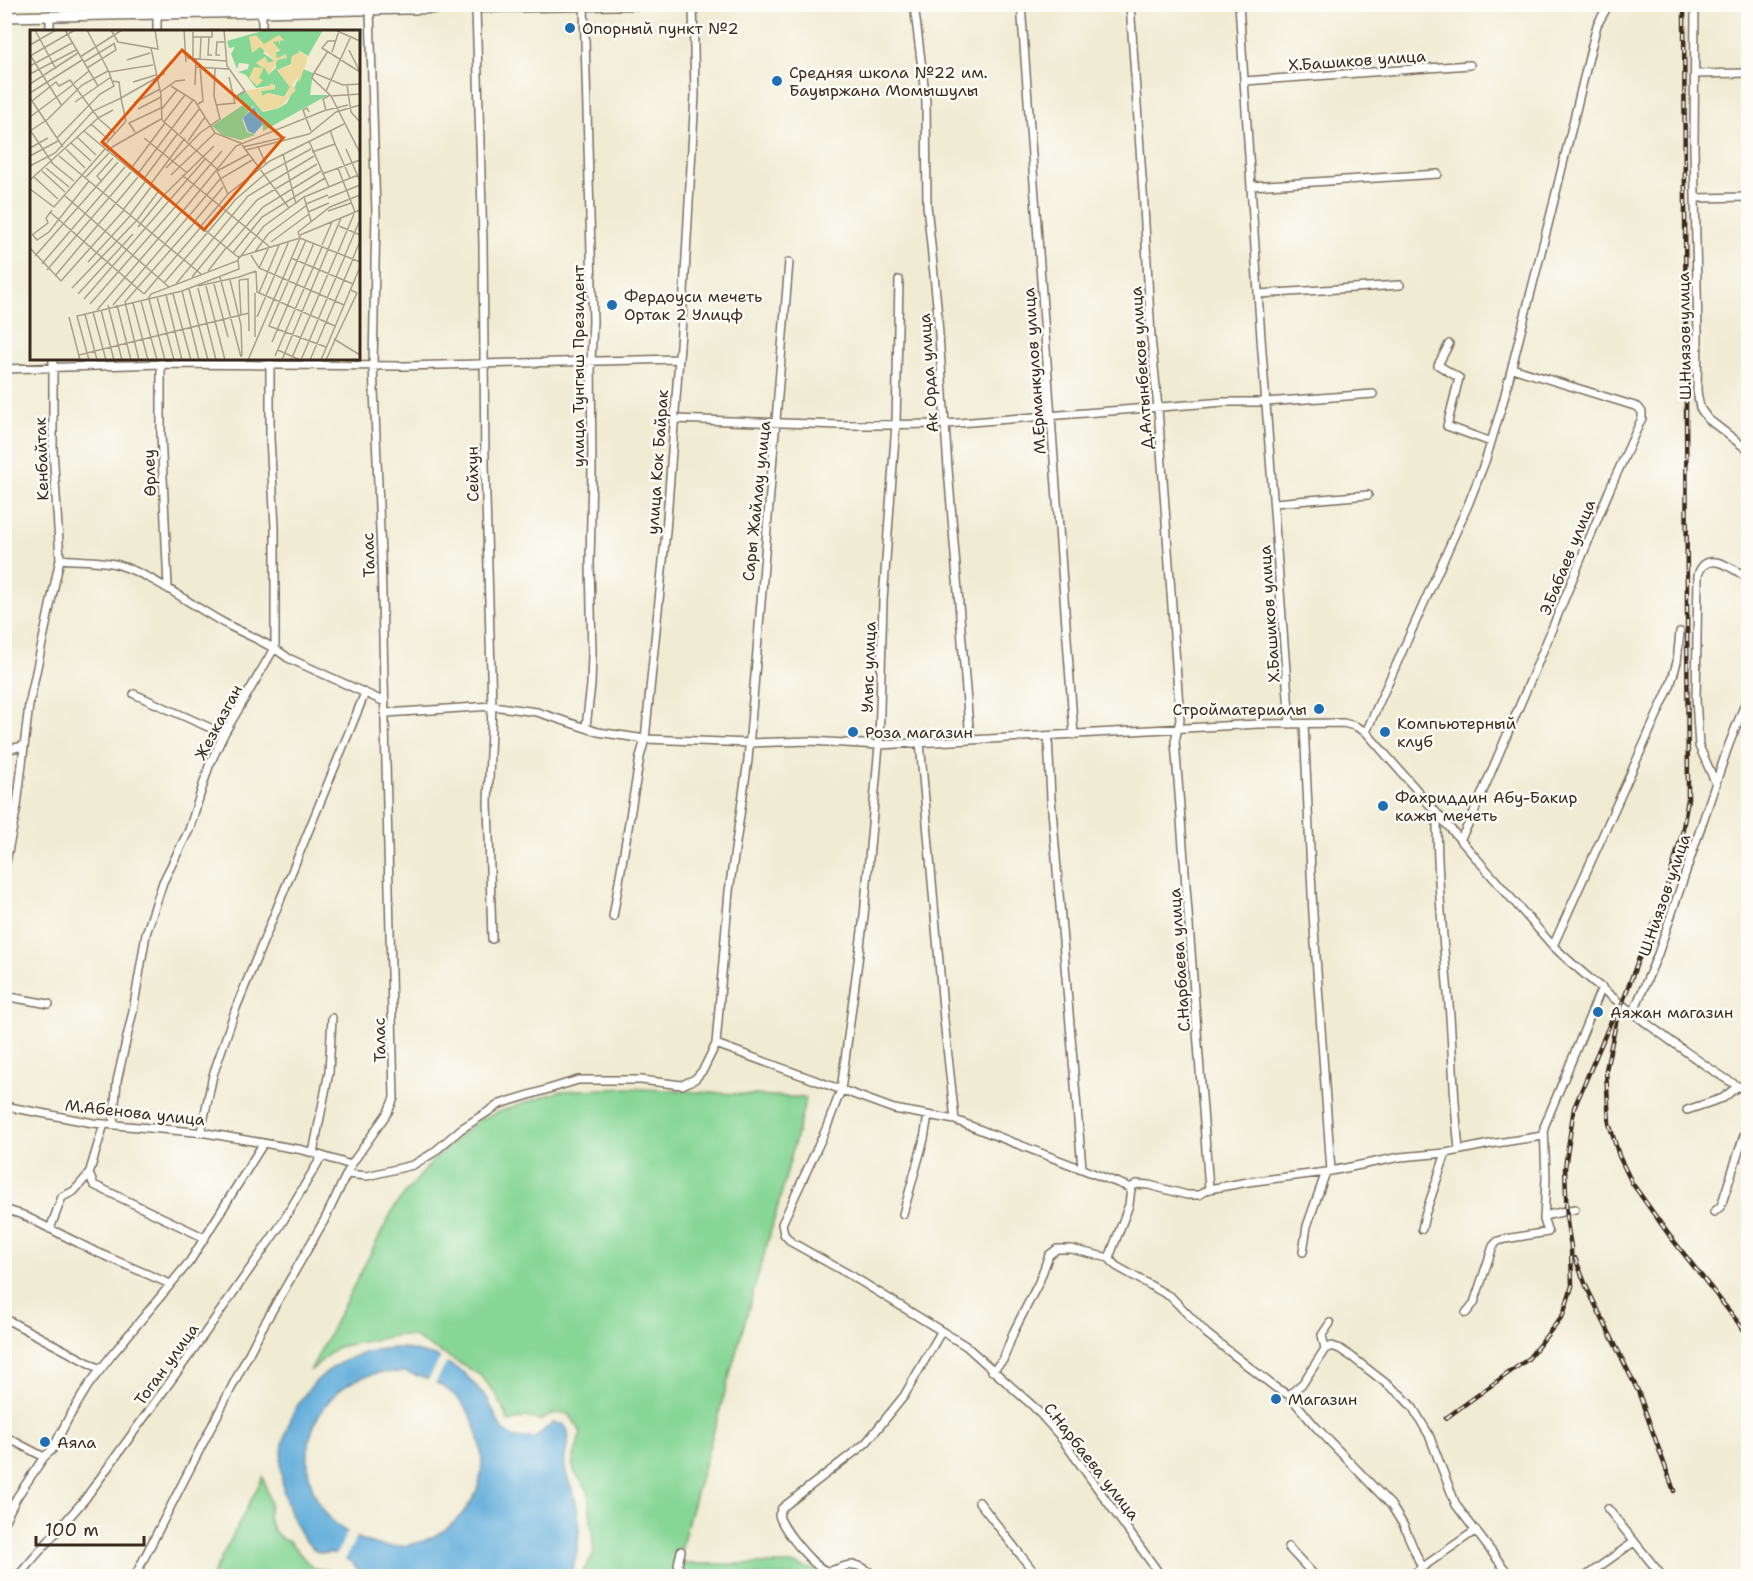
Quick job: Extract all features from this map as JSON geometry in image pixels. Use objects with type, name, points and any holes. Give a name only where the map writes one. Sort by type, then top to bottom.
[{"type":"street","points":[[4,17],[662,4]]},
{"type":"street","name":"улица Кок Байрак","points":[[613,917],[645,739],[666,531],[695,95],[693,4]]},
{"type":"street","name":"Ак Орда улица","points":[[915,4],[926,101],[927,205],[970,739]]},
{"type":"street","name":"М.Ерманкулов улица","points":[[1021,4],[1074,735]]},
{"type":"street","name":"Д.Алтынбеков улица","points":[[1130,4],[1179,730]]},
{"type":"street","name":"Х.Башиков улица","points":[[1239,4],[1290,724]]},
{"type":"street","points":[[1366,732],[1468,506],[1491,442],[1512,368],[1597,25],[1609,4]]},
{"type":"street","name":"Ш.Ниязов улица","points":[[1695,4],[1694,148],[1698,333],[1696,380],[1700,408],[1708,419],[1749,450]]},
{"type":"street","name":"улица Тунгыш Президент","points":[[584,5],[591,185],[593,322],[590,563],[592,654],[586,727]]},
{"type":"street","name":"Сейхун","points":[[476,9],[483,231],[492,706],[488,802],[492,939]]},
{"type":"street","name":"Талас","points":[[351,1166],[388,1112],[394,1098],[386,713],[373,366],[376,214],[370,10]]},
{"type":"street","points":[[262,13],[262,30]]},
{"type":"street","points":[[157,15],[157,30]]},
{"type":"street","points":[[50,16],[50,30]]},
{"type":"street","name":"Х.Башиков улица","points":[[1245,81],[1470,65]]},
{"type":"street","points":[[1696,74],[1749,73]]},
{"type":"street","points":[[1251,186],[1438,174]]},
{"type":"street","points":[[1696,198],[1749,197]]},
{"type":"street","name":"Сары Жайлау улица","points":[[750,743],[765,542],[778,423],[789,262]]},
{"type":"street","name":"Улыс улица","points":[[791,1242],[784,1234],[783,1224],[841,1090],[864,916],[879,745],[883,600],[896,424],[898,280]]},
{"type":"street","points":[[1258,294],[1400,285]]},
{"type":"street","points":[[1449,344],[1438,365],[1459,378],[1447,426],[1491,442]]},
{"type":"street","points":[[4,369],[53,369],[161,361],[373,366],[678,359]]},
{"type":"street","name":"Кенбайтак","points":[[4,872],[17,806],[29,705],[60,559],[53,449],[53,360]]},
{"type":"street","name":"Өрлеу","points":[[161,361],[162,455],[168,587]]},
{"type":"street","points":[[270,362],[270,438],[275,527],[275,647]]},
{"type":"street","name":"Э.Бабаев улица","points":[[1460,840],[1538,664],[1609,491],[1642,418],[1642,412],[1638,407],[1512,368]]},
{"type":"street","points":[[674,419],[840,425],[946,424],[1224,402],[1266,402],[1373,394]]},
{"type":"street","points":[[1274,503],[1368,495]]},
{"type":"street","points":[[60,559],[118,564],[168,587],[226,624],[275,647],[288,658],[385,702]]},
{"type":"street","points":[[1716,784],[1699,746],[1695,699],[1698,575],[1705,562],[1714,560],[1749,578]]},
{"type":"street","points":[[1553,946],[1670,686],[1677,662],[1680,632]]},
{"type":"street","name":"Жезказган","points":[[113,1125],[117,1081],[133,1011],[146,934],[163,882],[189,830],[209,766],[224,734],[275,647]]},
{"type":"street","points":[[201,1132],[213,1075],[236,1008],[365,693]]},
{"type":"street","points":[[134,694],[224,734]]},
{"type":"street","name":"Ш.Ниязов улица","points":[[1633,1013],[1665,933],[1749,696]]},
{"type":"street","points":[[386,713],[492,706],[537,712],[617,736],[645,739],[750,743],[810,741],[879,745],[1290,724],[1343,723],[1355,726],[1366,732],[1553,946],[1633,1013],[1725,1080],[1749,1092]]},
{"type":"street","points":[[1303,1252],[1307,1226],[1328,1172],[1304,724]]},
{"type":"street","name":"С.Нарбаева улица","points":[[1179,730],[1175,741],[1209,1189]]},
{"type":"street","points":[[1048,737],[1082,1168]]},
{"type":"street","points":[[920,742],[955,1120]]},
{"type":"street","points":[[347,1174],[367,1176],[413,1165],[461,1129],[500,1104],[578,1080],[641,1080],[682,1085],[695,1080],[703,1070],[716,1044],[729,891],[750,743]]},
{"type":"street","points":[[4,750],[24,746]]},
{"type":"street","points":[[1437,813],[1454,1106],[1460,1149]]},
{"type":"street","points":[[1466,1313],[1474,1303],[1493,1246],[1504,1239],[1548,1232],[1544,1216],[1546,1178],[1543,1136],[1548,1117],[1602,987]]},
{"type":"street","points":[[4,996],[49,1004]]},
{"type":"street","points":[[312,1153],[329,1071],[332,1018]]},
{"type":"street","points":[[716,1044],[894,1109],[955,1120],[1131,1188]]},
{"type":"street","points":[[1688,1110],[1723,1098],[1738,1086]]},
{"type":"street","name":"М.Абенова улица","points":[[4,1106],[104,1124],[201,1132],[312,1153],[351,1166]]},
{"type":"street","points":[[903,1214],[924,1139],[928,1115]]},
{"type":"street","points":[[1714,1212],[1721,1206],[1749,1123]]},
{"type":"street","points":[[50,1229],[62,1197],[74,1191],[89,1174],[104,1124]]},
{"type":"street","points":[[1109,1258],[1129,1205],[1131,1188],[1136,1184],[1187,1195],[1199,1195],[1209,1189],[1248,1182],[1328,1172],[1400,1157],[1446,1153],[1543,1136]]},
{"type":"street","points":[[4,1522],[17,1497],[44,1457],[52,1450],[68,1419],[100,1369],[190,1261],[263,1144]]},
{"type":"street","points":[[1422,1229],[1446,1153]]},
{"type":"street","name":"Тоган улица","points":[[18,1576],[85,1499],[184,1362],[280,1226],[321,1156]]},
{"type":"street","points":[[135,1576],[262,1328],[325,1220],[351,1166]]},
{"type":"street","points":[[89,1174],[94,1185],[205,1238]]},
{"type":"street","points":[[4,1209],[170,1284]]},
{"type":"street","points":[[1544,1216],[1575,1209]]},
{"type":"street","name":"С.Нарбаева улица","points":[[791,1242],[852,1276],[966,1346],[1034,1407],[1059,1435],[1161,1576]]},
{"type":"street","points":[[992,1371],[1003,1359],[1049,1255],[1057,1249],[1071,1249],[1109,1258],[1116,1266],[1171,1297],[1208,1334],[1276,1388],[1289,1395],[1314,1425],[1391,1505],[1404,1526],[1422,1568]]},
{"type":"street","points":[[4,1318],[100,1369]]},
{"type":"street","points":[[1325,1349],[1322,1335],[1330,1323]]},
{"type":"street","points":[[875,1576],[858,1564],[851,1564],[829,1574],[821,1569],[789,1535],[781,1524],[779,1515],[782,1508],[866,1443],[904,1396],[941,1332]]},
{"type":"street","points":[[1289,1395],[1304,1383],[1325,1349],[1332,1346],[1340,1349],[1401,1395],[1413,1408],[1429,1435],[1456,1505],[1509,1576]]},
{"type":"street","points":[[4,1436],[44,1457]]},
{"type":"street","points":[[980,1502],[1037,1576]]},
{"type":"street","points":[[1608,1509],[1662,1576]]},
{"type":"street","points":[[1410,1576],[1476,1530]]},
{"type":"street","points":[[1586,1576],[1634,1542]]},
{"type":"street","points":[[1288,1547],[1315,1576]]},
{"type":"street","points":[[680,1576],[678,1564],[681,1551]]},
{"type":"green space","points":[[627,1088],[806,1098],[781,1195],[687,1525],[678,1564],[680,1576],[580,1576],[594,1554],[588,1490],[575,1473],[572,1464],[581,1432],[570,1415],[554,1414],[541,1421],[526,1417],[509,1422],[496,1394],[480,1375],[412,1336],[399,1335],[337,1347],[310,1371],[395,1206],[435,1158],[477,1121],[498,1112],[560,1091]]},
{"type":"green space","points":[[263,1477],[270,1502],[268,1518],[274,1531],[283,1540],[289,1541],[312,1568],[329,1570],[339,1576],[212,1576]]},
{"type":"green space","points":[[681,1564],[792,1564],[823,1572],[822,1576],[682,1576]]},
{"type":"water","points":[[402,1348],[435,1356],[464,1373],[487,1398],[501,1428],[514,1438],[534,1438],[553,1423],[563,1424],[567,1429],[569,1439],[565,1461],[566,1471],[575,1498],[579,1528],[576,1557],[570,1576],[363,1576],[353,1564],[344,1558],[333,1553],[318,1552],[308,1544],[299,1531],[286,1500],[281,1468],[285,1437],[296,1408],[314,1383],[338,1364],[368,1352]],"holes":[[[405,1372],[431,1380],[454,1395],[463,1405],[477,1430],[482,1459],[481,1473],[472,1500],[449,1527],[417,1543],[402,1546],[374,1544],[360,1539],[335,1523],[318,1501],[309,1476],[308,1450],[315,1424],[329,1401],[350,1383],[378,1373]]]},
{"type":"pier","points":[[442,1355],[449,1359],[434,1385],[427,1382]]},
{"type":"pier","points":[[348,1531],[357,1535],[344,1562],[335,1557]]},
{"type":"railway","points":[[1684,4],[1688,799],[1682,834],[1661,907],[1617,1018],[1606,1070],[1609,1123],[1619,1156],[1632,1183],[1669,1235],[1748,1335]]},
{"type":"railway","points":[[1446,1418],[1528,1359],[1563,1315],[1572,1286],[1565,1168],[1574,1108],[1612,1019]]},
{"type":"railway","points":[[1575,1258],[1587,1288],[1638,1391],[1674,1491]]},
{"type":"place","name":"Опорный пункт №2","points":[[570,28]]},
{"type":"place","name":"Средняя школа №22 им. Бауыржана Момышулы","points":[[777,81]]},
{"type":"place","name":"Фердоуси мечеть Ортак 2 Улицф","points":[[612,305]]},
{"type":"place","name":"Стройматериалы","points":[[1319,709]]},
{"type":"place","name":"Роза магазин","points":[[853,732]]},
{"type":"place","name":"Компьютерный клуб","points":[[1385,732]]},
{"type":"place","name":"Фахриддин Абу-Бакир кажы мечеть","points":[[1383,806]]},
{"type":"place","name":"Аяжан магазин","points":[[1598,1012]]},
{"type":"place","name":"Магазин","points":[[1276,1399]]},
{"type":"place","name":"Аяла","points":[[45,1442]]}]
